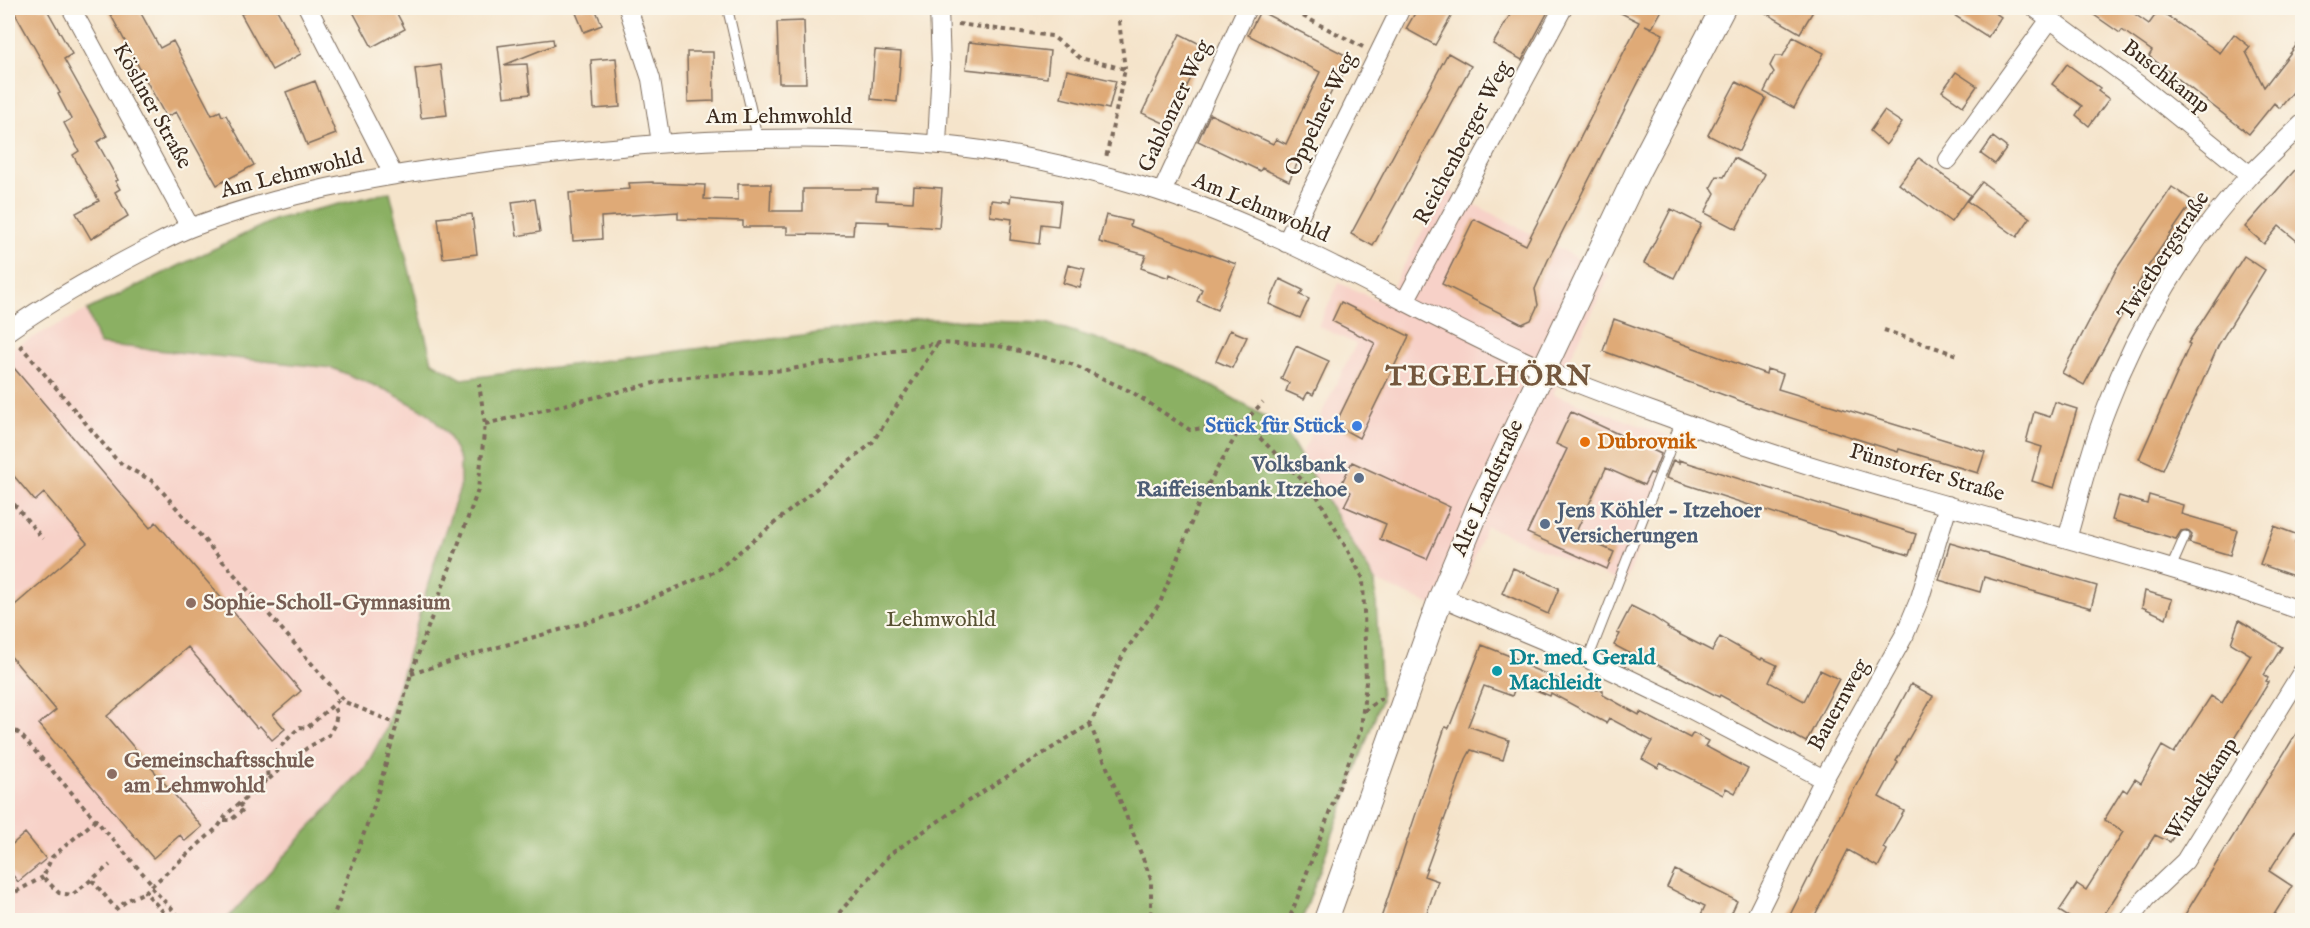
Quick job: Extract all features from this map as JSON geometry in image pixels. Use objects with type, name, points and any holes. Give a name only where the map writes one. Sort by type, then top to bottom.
[{"type":"street","name":"Kösliner Straße","points":[[71,8],[190,227]]},
{"type":"street","points":[[308,8],[393,174]]},
{"type":"street","points":[[628,8],[651,79],[661,143]]},
{"type":"street","name":"Gablonzer Weg","points":[[1161,192],[1247,8]]},
{"type":"street","name":"Oppelner Weg","points":[[1286,243],[1401,8]]},
{"type":"street","name":"Reichenberger Weg","points":[[1405,301],[1563,8]]},
{"type":"street","name":"Alte Landstraße","points":[[1326,921],[1474,502],[1542,369],[1638,171],[1723,8]]},
{"type":"street","name":"Buschkamp","points":[[1948,160],[2044,12],[2250,175]]},
{"type":"street","points":[[937,144],[941,67],[939,15]]},
{"type":"street","name":"Twietbergstraße","points":[[2067,538],[2102,420],[2137,340],[2174,275],[2213,220],[2250,175],[2301,128]]},
{"type":"street","name":"Am Lehmwohld","points":[[8,331],[90,279],[190,227],[302,193],[393,174],[661,143],[826,139],[937,144],[1021,157],[1102,175],[1161,192],[1286,243],[1542,369]]},
{"type":"street","name":"Pünstorfer Straße","points":[[1542,369],[1735,441],[1948,505],[2171,568],[2302,611]]},
{"type":"street","name":"Bauernweg","points":[[1754,921],[1824,779],[1905,634],[1920,598],[1948,505]]},
{"type":"street","points":[[1441,597],[1588,659],[1673,700],[1824,779]]},
{"type":"street","name":"Winkelkamp","points":[[2129,921],[2146,898],[2185,861],[2302,672]]},
{"type":"lane","points":[[729,8],[758,141]]},
{"type":"lane","points":[[1588,659],[1681,421]]},
{"type":"lane","points":[[2171,568],[2185,536]]},
{"type":"path","points":[[1287,8],[1377,54]]},
{"type":"path","points":[[939,15],[1052,36],[1080,58],[1125,69]]},
{"type":"path","points":[[1102,175],[1125,69],[1119,21]]},
{"type":"path","points":[[1884,330],[1957,355]]},
{"type":"path","points":[[8,331],[115,458],[154,482],[345,702],[397,724]]},
{"type":"path","points":[[411,674],[613,615],[716,571],[872,443],[938,343]]},
{"type":"path","points":[[485,424],[675,378],[786,370],[938,343],[999,346],[1071,364],[1132,392],[1190,430],[1244,422]]},
{"type":"path","points":[[332,921],[374,807],[411,674],[478,490],[485,424],[479,384]]},
{"type":"path","points":[[833,921],[889,855],[965,803],[1090,724],[1124,653],[1160,603],[1203,495],[1244,422],[1263,402]]},
{"type":"path","points":[[1244,422],[1316,494],[1363,578],[1365,682],[1361,729],[1289,921]]},
{"type":"path","points":[[8,497],[43,539]]},
{"type":"path","points":[[268,779],[266,761],[300,727],[307,728],[342,697]]},
{"type":"path","points":[[92,880],[117,909],[128,900],[145,892],[224,820],[226,814],[307,748],[329,735],[336,719],[333,706]]},
{"type":"path","points":[[1090,724],[1151,879],[1151,921]]},
{"type":"path","points":[[8,726],[20,734],[181,920]]},
{"type":"path","points":[[224,820],[231,820],[244,809],[239,803]]},
{"type":"path","points":[[8,896],[43,877],[52,857],[96,820]]},
{"type":"path","points":[[43,877],[54,889],[67,896],[77,892],[110,865]]},
{"type":"path","points":[[145,892],[169,918],[181,920]]},
{"type":"shaded area","points":[[1445,189],[1610,275],[1553,394],[1680,440],[1625,584],[1486,526],[1453,614],[1375,581],[1300,457],[1356,344],[1318,326],[1339,283],[1384,303]]},
{"type":"shaded area","points":[[87,310],[99,344],[332,368],[388,391],[428,413],[448,435],[460,461],[460,488],[436,557],[386,729],[366,766],[226,920],[8,920],[8,350]]},
{"type":"green space","name":"Lehmwohld","points":[[390,192],[432,362],[462,379],[926,319],[1046,323],[1184,370],[1283,427],[1375,581],[1381,700],[1302,920],[226,920],[366,766],[386,729],[436,557],[460,488],[460,461],[448,435],[428,413],[388,391],[332,368],[99,344],[87,310],[276,219]]},
{"type":"building","points":[[12,8],[46,8],[72,54],[64,59],[107,136],[97,142],[118,180],[115,181],[120,189],[115,192],[128,216],[91,239],[76,213],[99,201],[73,155],[79,151],[64,123],[71,119],[58,94],[60,93]]},
{"type":"building","points":[[107,8],[138,8],[160,48],[173,41],[212,115],[220,111],[222,116],[226,115],[254,165],[217,185],[176,112],[166,117]]},
{"type":"building","points":[[253,8],[276,8],[301,54],[272,70],[241,14]]},
{"type":"building","points":[[351,8],[394,8],[405,29],[372,47]]},
{"type":"building","points":[[574,8],[595,8],[602,25],[584,32]]},
{"type":"building","points":[[1418,8],[1456,8],[1435,45],[1406,29]]},
{"type":"building","points":[[1514,8],[1550,8],[1522,60],[1493,44]]},
{"type":"building","points":[[1611,8],[1663,8],[1652,28],[1645,25],[1663,34],[1548,260],[1535,289],[1538,305],[1531,320],[1522,324],[1442,284],[1474,219],[1526,245],[1639,22]]},
{"type":"building","points":[[1757,8],[1815,8],[1800,33]]},
{"type":"building","points":[[1943,8],[1988,8],[2001,17],[1988,37]]},
{"type":"building","points":[[2084,8],[2126,8],[2149,24],[2159,10],[2220,53],[2234,34],[2250,47],[2246,52],[2264,87],[2302,38],[2302,81],[2280,108],[2274,103],[2249,134],[2149,56],[2152,51],[2122,30],[2120,33]]},
{"type":"building","points":[[1260,11],[1351,58],[1339,82],[1337,80],[1289,181],[1262,168],[1260,171],[1198,141],[1210,114],[1273,144],[1276,139],[1286,144],[1320,72],[1248,35]]},
{"type":"building","points":[[804,21],[806,83],[779,83],[777,22]]},
{"type":"building","points":[[1180,34],[1206,47],[1168,125],[1142,113]]},
{"type":"building","points":[[1793,37],[1824,53],[1794,108],[1764,92],[1774,72],[1770,66],[1775,56],[1783,56]]},
{"type":"building","points":[[553,39],[554,45],[504,65],[527,64],[530,94],[504,97],[498,46]]},
{"type":"building","points":[[969,42],[1050,51],[1047,78],[966,69]]},
{"type":"building","points":[[875,50],[901,52],[897,102],[871,99]]},
{"type":"building","points":[[687,52],[713,52],[714,101],[688,102]]},
{"type":"building","points":[[1448,53],[1471,66],[1373,246],[1351,234]]},
{"type":"building","points":[[616,58],[620,107],[594,109],[591,60]]},
{"type":"building","points":[[2067,64],[2100,88],[2098,91],[2109,99],[2089,126],[2076,115],[2082,106],[2052,84]]},
{"type":"building","points":[[441,65],[447,115],[421,118],[415,69]]},
{"type":"building","points":[[1067,70],[1116,81],[1109,109],[1061,98]]},
{"type":"building","points":[[1956,72],[1977,86],[1963,106],[1942,91]]},
{"type":"building","points":[[315,81],[336,134],[307,145],[286,92]]},
{"type":"building","points":[[1736,82],[1766,98],[1739,151],[1708,135]]},
{"type":"building","points":[[1884,111],[1902,123],[1886,145],[1870,131]]},
{"type":"building","points":[[1993,137],[2007,148],[1995,164],[1981,154]]},
{"type":"building","points":[[1734,158],[1765,174],[1736,229],[1705,213],[1715,193],[1711,187],[1717,176],[1724,177]]},
{"type":"building","points":[[1919,158],[1970,195],[1951,222],[1899,184]]},
{"type":"building","points":[[2302,162],[2302,245],[2279,226],[2264,244],[2245,227]]},
{"type":"building","points":[[1982,182],[2030,218],[2017,237],[1967,201]]},
{"type":"building","points":[[629,183],[705,185],[704,199],[738,200],[738,184],[771,184],[770,211],[803,211],[803,189],[877,189],[876,200],[913,202],[914,186],[942,188],[939,228],[889,224],[889,222],[854,221],[853,235],[787,234],[787,227],[743,227],[743,221],[678,219],[678,212],[601,217],[602,239],[573,241],[569,193],[630,189]]},
{"type":"building","points":[[2172,187],[2193,201],[2147,268],[2084,385],[2062,373],[2117,268]]},
{"type":"building","points":[[1011,195],[1061,201],[1058,226],[1041,224],[1039,244],[1010,240],[1012,219],[990,216],[991,200],[1010,202]]},
{"type":"building","points":[[535,199],[540,232],[517,236],[512,202]]},
{"type":"building","points":[[1671,209],[1701,224],[1674,278],[1644,263]]},
{"type":"building","points":[[472,214],[477,254],[443,258],[438,218]]},
{"type":"building","points":[[1106,215],[1131,221],[1130,226],[1236,264],[1217,310],[1197,301],[1202,289],[1170,274],[1169,278],[1141,268],[1146,255],[1099,242]]},
{"type":"building","points":[[2244,256],[2265,270],[2219,344],[2163,470],[2139,459],[2190,344],[2188,343]]},
{"type":"building","points":[[1068,265],[1085,269],[1080,288],[1063,283]]},
{"type":"building","points":[[1280,279],[1303,290],[1300,295],[1309,299],[1300,318],[1269,304]]},
{"type":"building","points":[[1341,302],[1409,336],[1359,438],[1335,425],[1375,343],[1332,321]]},
{"type":"building","points":[[1614,319],[1766,374],[1767,369],[1783,374],[1778,389],[1985,452],[1978,473],[1899,449],[1898,452],[1757,407],[1603,351]]},
{"type":"building","points":[[1230,330],[1247,337],[1232,368],[1216,361]]},
{"type":"building","points":[[1296,346],[1329,361],[1313,395],[1308,392],[1304,399],[1286,391],[1289,383],[1281,379]]},
{"type":"building","points":[[8,361],[150,528],[156,522],[301,691],[273,715],[285,729],[272,740],[260,726],[257,728],[188,647],[107,716],[202,827],[185,841],[180,835],[153,858],[39,724],[56,710],[8,653],[8,611],[87,543],[44,493],[35,501],[8,469]]},
{"type":"building","points":[[2055,402],[2077,409],[2054,488],[2032,481],[2042,447],[2026,442],[2034,412],[2050,417]]},
{"type":"building","points":[[1571,412],[1661,454],[1653,474],[1650,473],[1644,485],[1606,468],[1575,534],[1614,552],[1607,569],[1527,533],[1567,449],[1556,444]]},
{"type":"building","points":[[1673,460],[1916,534],[1909,555],[1666,478]]},
{"type":"building","points":[[1352,462],[1450,507],[1427,559],[1380,539],[1386,524],[1344,506],[1351,492],[1340,487]]},
{"type":"building","points":[[2149,495],[2183,505],[2181,514],[2237,530],[2230,555],[2189,543],[2192,535],[2187,530],[2181,531],[2176,539],[2112,520],[2119,496],[2147,504]]},
{"type":"building","points":[[2274,526],[2298,535],[2295,543],[2302,546],[2302,579],[2260,564]]},
{"type":"building","points":[[1950,543],[2097,586],[2091,608],[1984,577],[1980,592],[1939,580]]},
{"type":"building","points":[[1513,568],[1559,588],[1548,614],[1502,593]]},
{"type":"building","points":[[2145,591],[2172,599],[2166,618],[2142,607]]},
{"type":"building","points":[[1631,606],[1712,651],[1720,637],[1761,660],[1762,658],[1777,665],[1769,682],[1804,701],[1820,670],[1839,679],[1806,742],[1720,695],[1719,697],[1635,653],[1633,655],[1614,645],[1620,634],[1617,633]]},
{"type":"building","points":[[2239,620],[2282,647],[2264,675],[2268,678],[2266,681],[2269,682],[2170,842],[2155,835],[2100,921],[2075,921],[2059,911],[2077,884],[2086,890],[2123,832],[2104,820],[2123,789],[2127,792],[2135,779],[2141,783],[2162,746],[2174,753],[2211,696],[2222,703],[2251,655],[2231,643]]},
{"type":"building","points":[[1482,645],[1582,689],[1603,690],[1603,695],[1639,715],[1640,712],[1690,738],[1693,733],[1708,741],[1705,746],[1748,769],[1735,793],[1726,788],[1723,795],[1660,763],[1658,768],[1642,759],[1652,741],[1609,718],[1606,723],[1551,693],[1550,696],[1517,682],[1512,696],[1484,686],[1468,726],[1509,740],[1503,760],[1471,750],[1466,759],[1424,876],[1438,881],[1424,921],[1380,921],[1445,727],[1449,728]]},
{"type":"building","points":[[1911,684],[1933,696],[1896,761],[1898,762],[1879,797],[1904,811],[1883,848],[1887,850],[1878,867],[1848,850],[1812,921],[1787,921],[1839,817]]},
{"type":"building","points":[[2302,724],[2302,821],[2269,871],[2292,886],[2270,921],[2181,921]]},
{"type":"building","points":[[25,833],[46,859],[18,882],[8,869],[8,848]]},
{"type":"building","points":[[1675,870],[1737,901],[1728,921],[1698,921],[1705,906],[1667,887]]},
{"type":"place","name":"Stück für Stück","points":[[1357,426]]},
{"type":"place","name":"Dubrovnik","points":[[1585,442]]},
{"type":"place","name":"Volksbank Raiffeisenbank Itzehoe","points":[[1359,478]]},
{"type":"place","name":"Jens Köhler - Itzehoer Versicherungen","points":[[1545,524]]},
{"type":"place","name":"Sophie-Scholl-Gymnasium","points":[[191,603]]},
{"type":"place","name":"Dr. med. Gerald Machleidt","points":[[1497,671]]},
{"type":"place","name":"Gemeinschaftsschule am Lehmwohld","points":[[112,774]]},
{"type":"district","name":"TEGELHÖRN","points":[[1489,377]]}]
